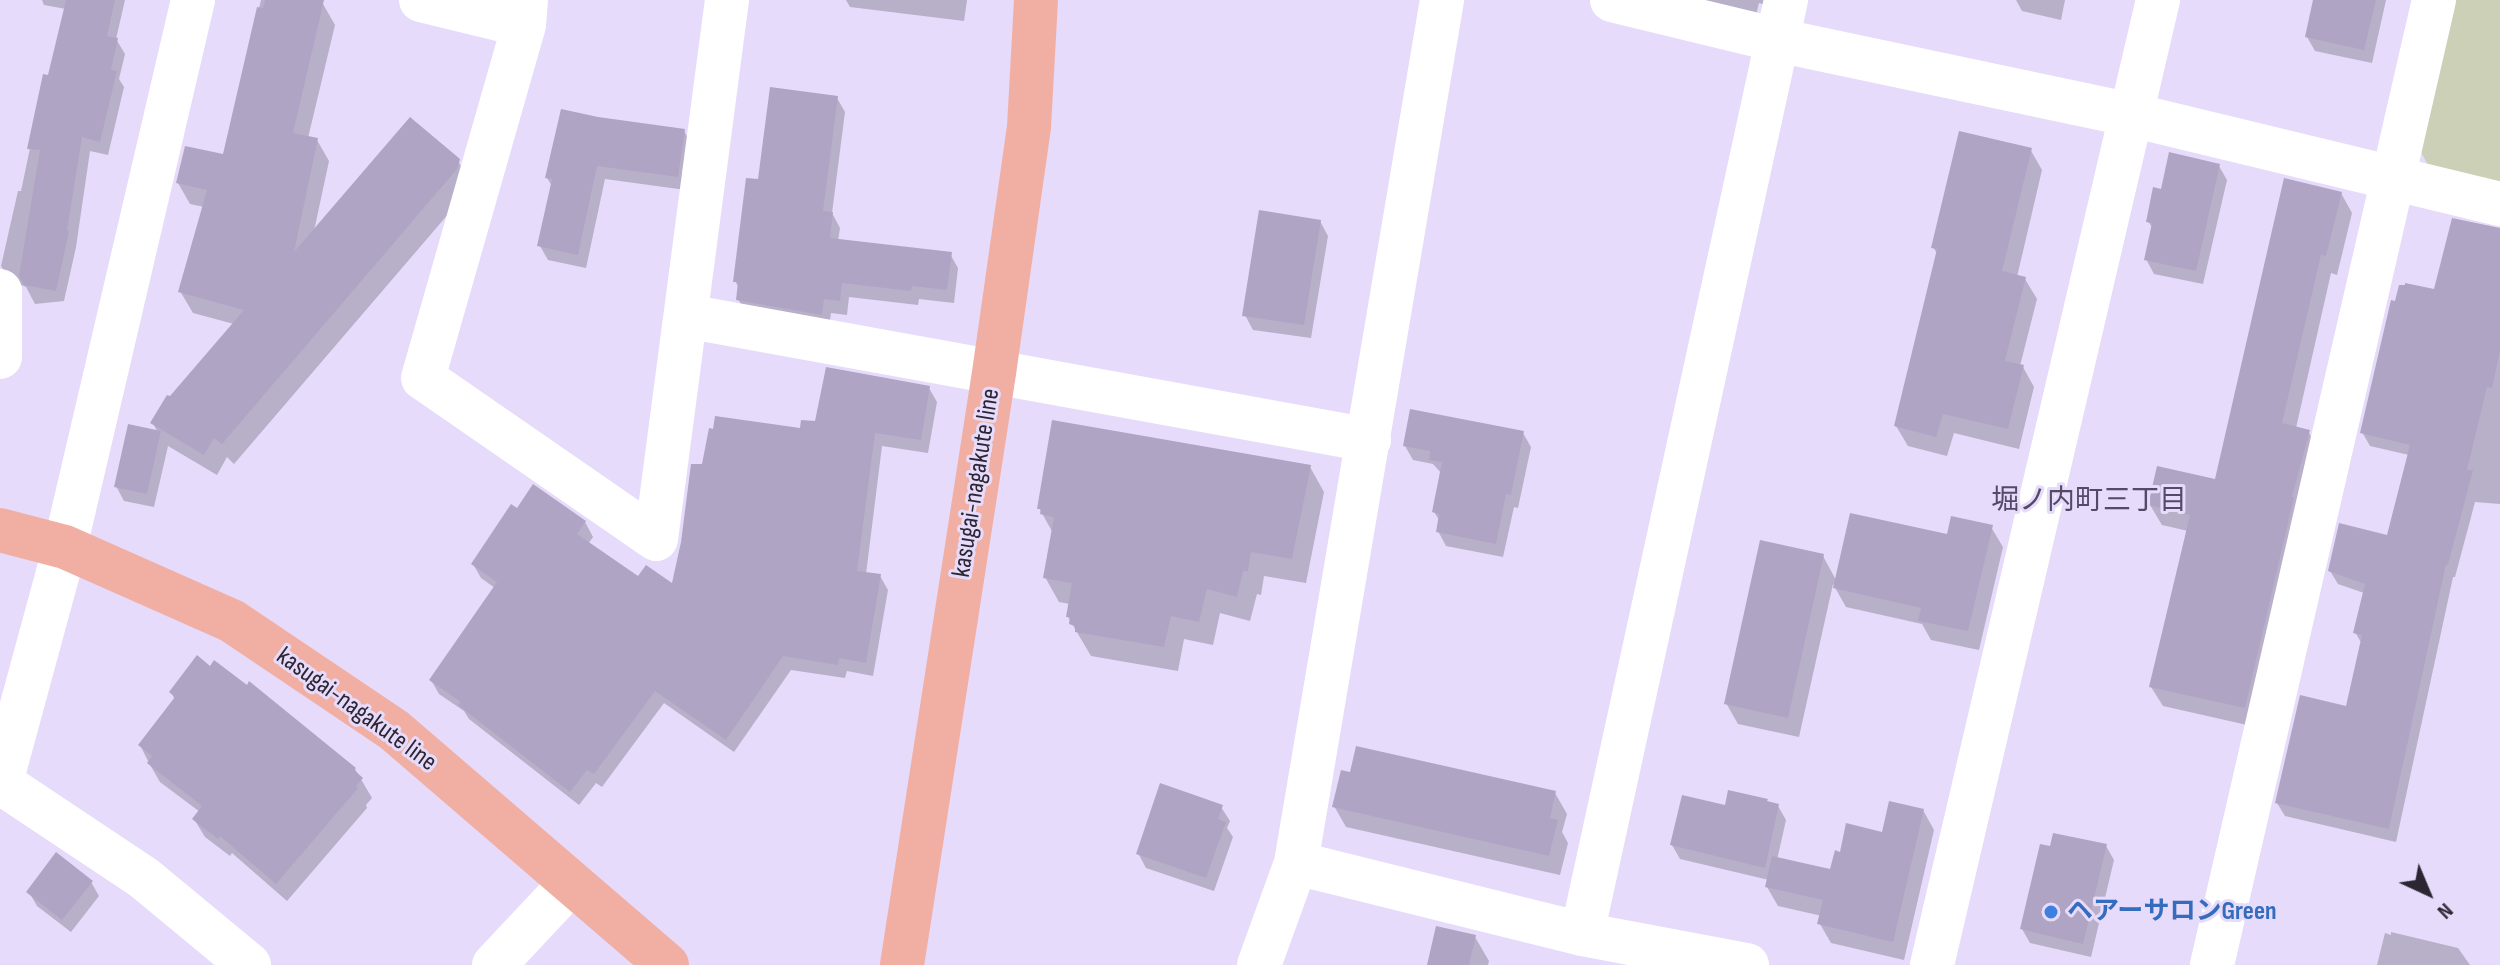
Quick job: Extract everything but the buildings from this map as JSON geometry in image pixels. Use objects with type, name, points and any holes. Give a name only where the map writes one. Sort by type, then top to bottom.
[{"type":"main road","name":"kasugai-nagakute line","points":[[902,965],[1029,127],[1036,0]]},
{"type":"main road","name":"kasugai-nagakute line","points":[[0,530],[65,547],[232,621],[394,730],[667,965]]},
{"type":"street","points":[[193,0],[65,547],[0,784],[144,878],[249,965]]},
{"type":"street","points":[[421,0],[525,12],[423,378],[656,539],[727,0]]},
{"type":"street","points":[[1259,965],[1296,863],[1442,0]]},
{"type":"street","points":[[1612,0],[1782,20],[2132,115],[2500,204]]},
{"type":"street","points":[[1932,965],[2158,0]]},
{"type":"street","points":[[2212,965],[2434,0]]},
{"type":"street","points":[[1582,934],[1782,20]]},
{"type":"street","points":[[0,291],[0,357]]},
{"type":"street","points":[[686,316],[1369,440]]},
{"type":"street","points":[[1296,863],[1582,934],[1747,965]]},
{"type":"street","points":[[494,965],[571,883]]},
{"type":"green space","points":[[2454,0],[2500,0],[2500,183],[2429,167],[2420,150]]},
{"type":"place","name":"ヘアーサロンGreen","points":[[2051,912]]},
{"type":"district","name":"堀ノ内町三丁目","points":[[2089,502]]}]
